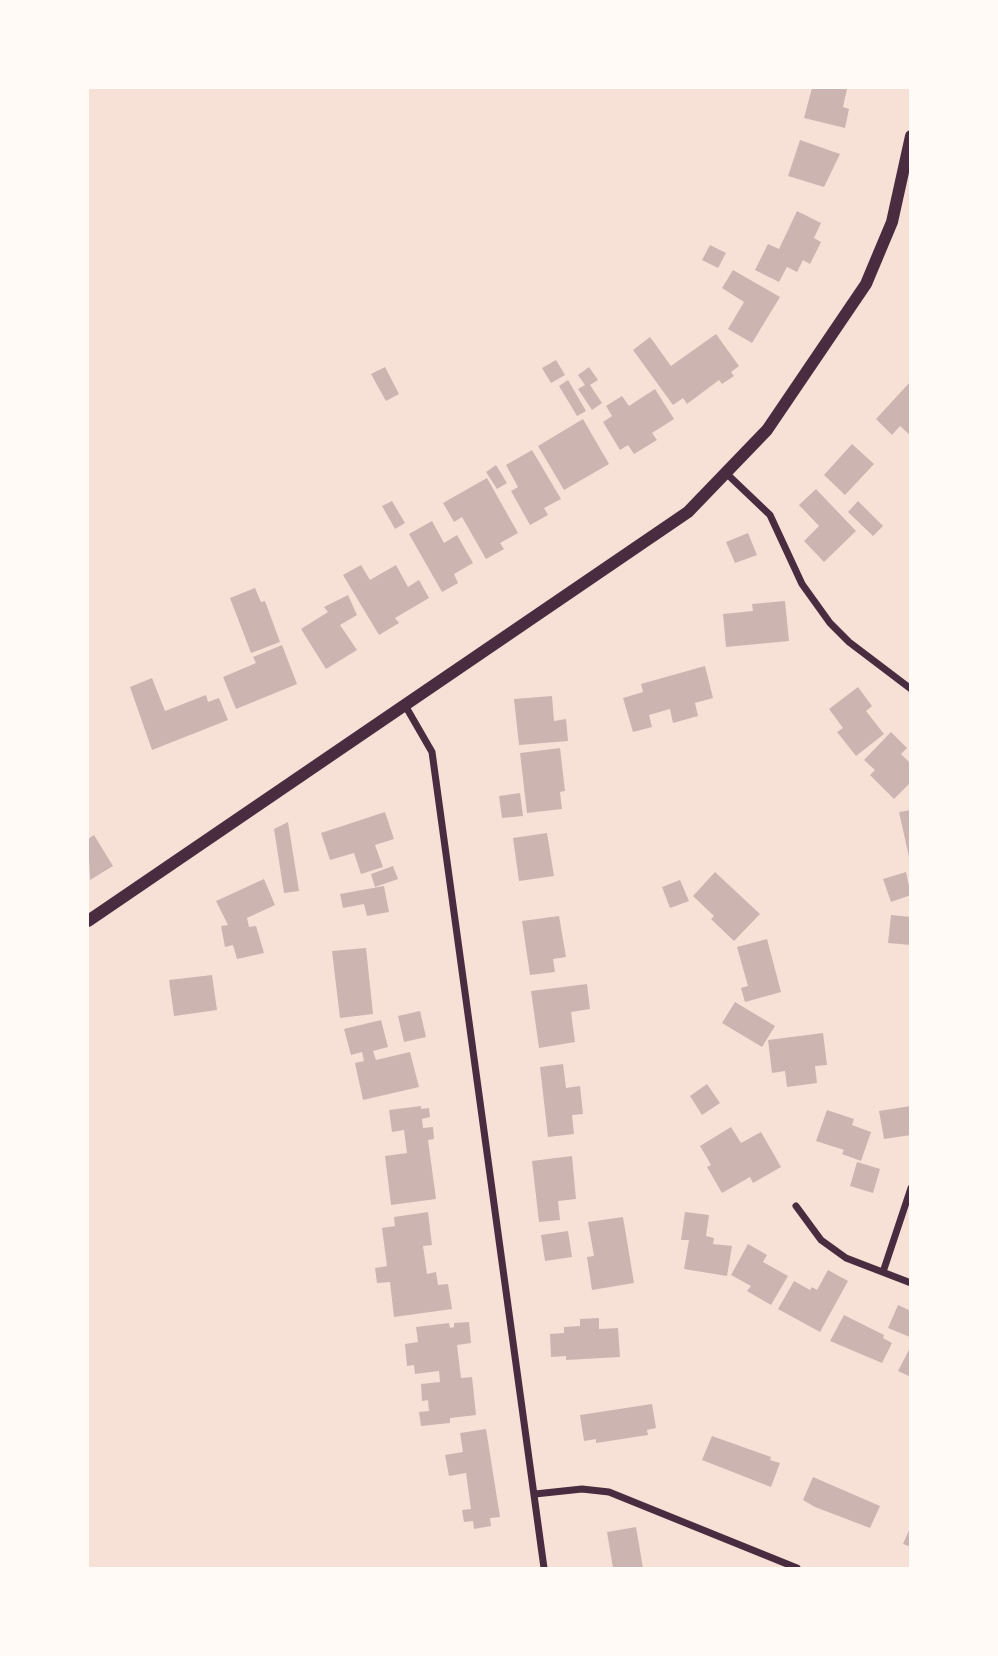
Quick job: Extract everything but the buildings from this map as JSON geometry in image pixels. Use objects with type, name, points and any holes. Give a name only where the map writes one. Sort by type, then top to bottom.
[{"type":"street","points":[[88,921],[688,512],[767,430],[866,284],[892,222],[908,167],[911,136]]},
{"type":"street","points":[[727,474],[769,515],[802,584],[831,623],[849,642],[911,689]]},
{"type":"street","points":[[405,706],[432,752],[544,1569]]},
{"type":"street","points":[[883,1272],[911,1188]]},
{"type":"street","points":[[796,1206],[821,1240],[846,1258],[911,1283]]},
{"type":"street","points":[[535,1494],[582,1489],[610,1492],[797,1569]]}]
